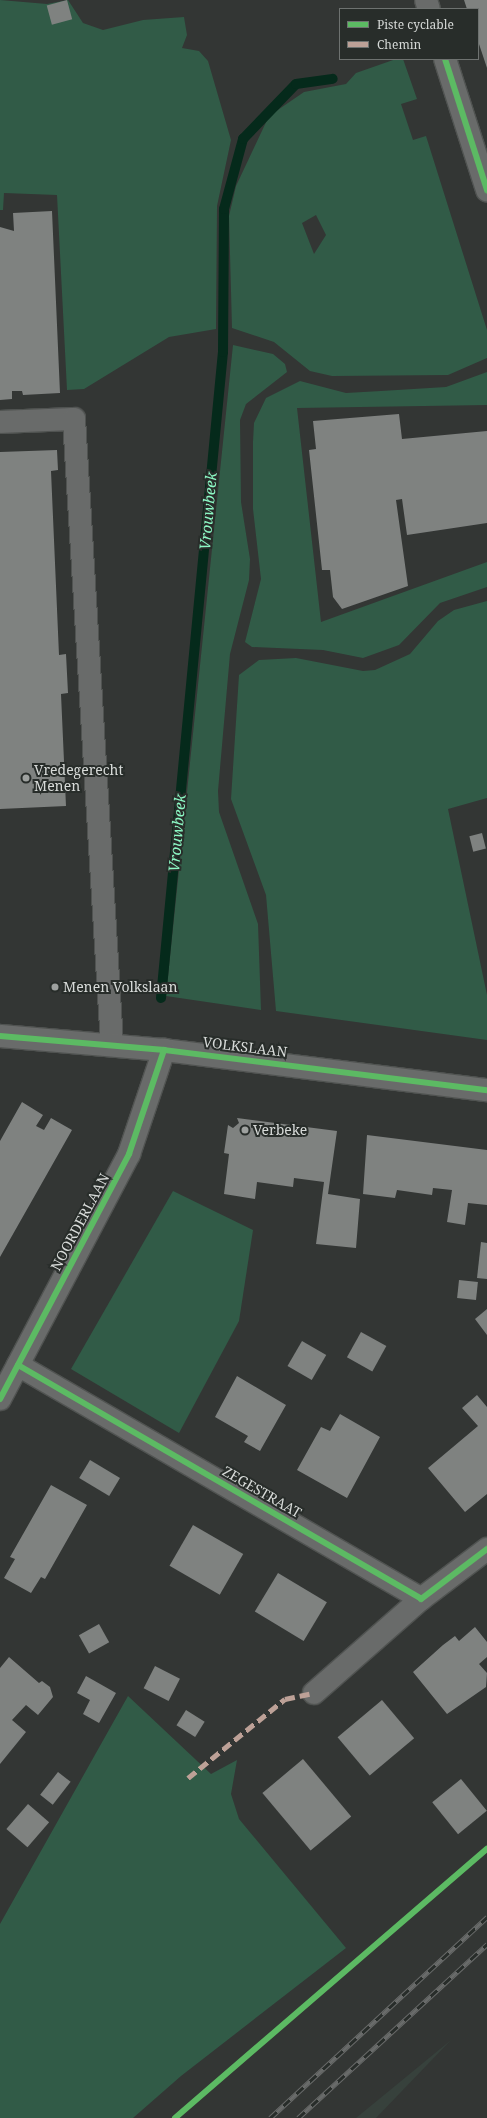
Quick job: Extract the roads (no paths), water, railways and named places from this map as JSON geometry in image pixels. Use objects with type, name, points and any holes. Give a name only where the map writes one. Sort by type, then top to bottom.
[{"type":"street","points":[[445,60],[487,190]]},
{"type":"street","points":[[0,422],[74,418],[112,1044]]},
{"type":"street","name":"VOLKSLAAN","points":[[0,1036],[112,1044],[487,1090]]},
{"type":"street","name":"NOORDERLAAN","points":[[0,1399],[129,1154],[164,1050]]},
{"type":"street","name":"ZEGESTRAAT","points":[[18,1365],[421,1599]]},
{"type":"street","points":[[314,1693],[421,1599],[487,1549]]},
{"type":"waterway","name":"Vrouwbeek","points":[[161,998],[223,352],[224,209],[243,139],[296,84],[333,79]]},
{"type":"railway","points":[[270,2118],[487,1917]]},
{"type":"railway","points":[[298,2118],[487,1944]]},
{"type":"place","name":"Vredegerecht Menen","points":[[26,778]]},
{"type":"place","name":"Menen Volkslaan","points":[[55,987]]},
{"type":"place","name":"Verbeke","points":[[245,1130]]}]
